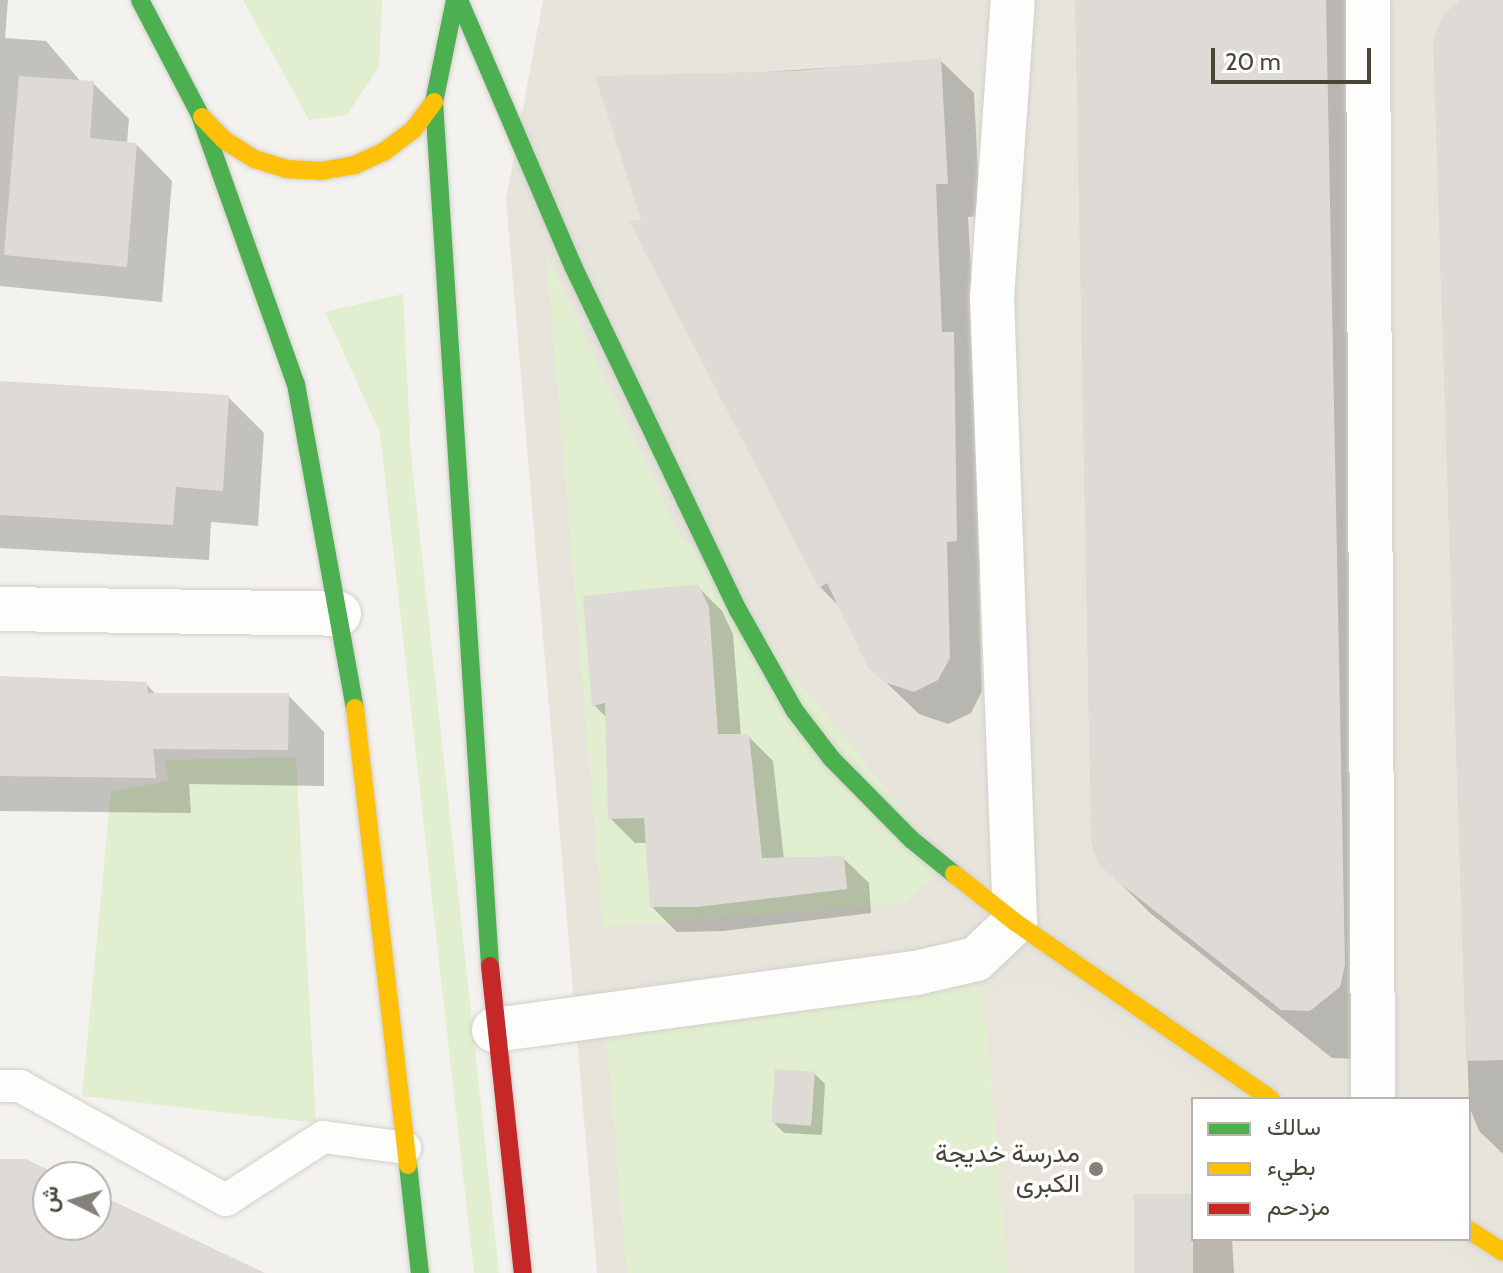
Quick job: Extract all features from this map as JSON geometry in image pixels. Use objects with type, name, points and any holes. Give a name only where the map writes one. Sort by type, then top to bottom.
[{"type":"main road","points":[[140,0],[200,115],[296,384],[365,765],[420,1273]]},
{"type":"main road","points":[[457,0],[434,102],[494,1030],[523,1273]]},
{"type":"main road","points":[[457,0],[573,266],[764,662],[831,758],[870,801],[1015,922],[1268,1097]]},
{"type":"main road","points":[[200,115],[224,140],[254,159],[286,169],[321,171],[355,165],[385,151],[413,130],[434,102]]},
{"type":"main road","points":[[1471,1231],[1503,1252]]},
{"type":"street","points":[[494,1030],[916,973],[976,959],[1015,922],[992,298],[1013,0]]},
{"type":"street","points":[[1368,0],[1373,1097]]},
{"type":"street","points":[[0,609],[339,614]]},
{"type":"lane","points":[[0,1086],[20,1086],[226,1200],[323,1137],[405,1148]]},
{"type":"shaded area","points":[[543,0],[1503,0],[1503,1273],[597,1273],[506,200]]},
{"type":"shaded area","name":"مدرسة خديجة الكبرى","points":[[1054,983],[1226,1097],[1191,1097],[1191,1241],[1434,1241],[1487,1273],[1007,1273],[983,986]]},
{"type":"green space","points":[[243,0],[382,0],[379,67],[347,115],[309,120]]},
{"type":"green space","points":[[546,254],[677,530],[947,864],[904,903],[603,927]]},
{"type":"green space","points":[[403,294],[411,454],[499,1273],[474,1273],[380,433],[325,312]]},
{"type":"green space","points":[[296,757],[316,1123],[82,1096],[111,791],[169,781],[165,760]]},
{"type":"green space","points":[[983,986],[1008,1273],[627,1273],[604,1019]]},
{"type":"building","points":[[1075,0],[1326,0],[1345,965],[1340,987],[1310,1011],[1281,1010],[1117,881],[1098,864],[1091,841]]},
{"type":"building","points":[[1460,0],[1503,0],[1503,1060],[1466,1061],[1433,41],[1443,15]]},
{"type":"building","points":[[941,58],[948,184],[936,184],[942,332],[954,332],[957,541],[947,542],[950,658],[938,680],[914,692],[884,682],[868,668],[827,583],[819,588],[629,221],[641,220],[595,76],[794,71]]},
{"type":"building","points":[[19,76],[94,81],[90,138],[137,143],[127,267],[4,255]]},
{"type":"building","points":[[0,381],[229,395],[223,491],[176,487],[173,525],[0,515]]},
{"type":"building","points":[[698,584],[709,607],[718,734],[749,734],[762,858],[844,856],[847,889],[697,907],[650,907],[644,818],[608,819],[605,703],[592,706],[583,596]]},
{"type":"building","points":[[0,676],[147,682],[148,693],[289,693],[288,750],[153,749],[156,778],[0,776]]},
{"type":"building","points":[[775,1069],[815,1072],[811,1126],[771,1123]]},
{"type":"building","points":[[0,1159],[26,1159],[32,1162],[32,1241],[112,1241],[112,1201],[265,1273],[0,1273]]},
{"type":"building","points":[[1134,1194],[1191,1194],[1193,1273],[1134,1273]]},
{"type":"traffic: fast","points":[[140,0],[200,115],[296,384],[355,708]]},
{"type":"traffic: fast","points":[[455,0],[434,102],[490,966]]},
{"type":"traffic: fast","points":[[459,0],[573,266],[738,610],[795,711],[831,758],[912,840],[954,874]]},
{"type":"traffic: fast","points":[[408,1165],[420,1273]]},
{"type":"traffic: slow","points":[[202,117],[224,140],[254,159],[286,169],[321,171],[355,165],[385,151],[413,130],[434,102]]},
{"type":"traffic: slow","points":[[355,708],[408,1165]]},
{"type":"traffic: slow","points":[[954,874],[1015,922],[1268,1097]]},
{"type":"traffic: slow","points":[[1471,1231],[1503,1252]]},
{"type":"traffic: jam","points":[[490,966],[523,1273]]},
{"type":"place","name":"مدرسة خديجة الكبرى","points":[[1096,1169]]}]
